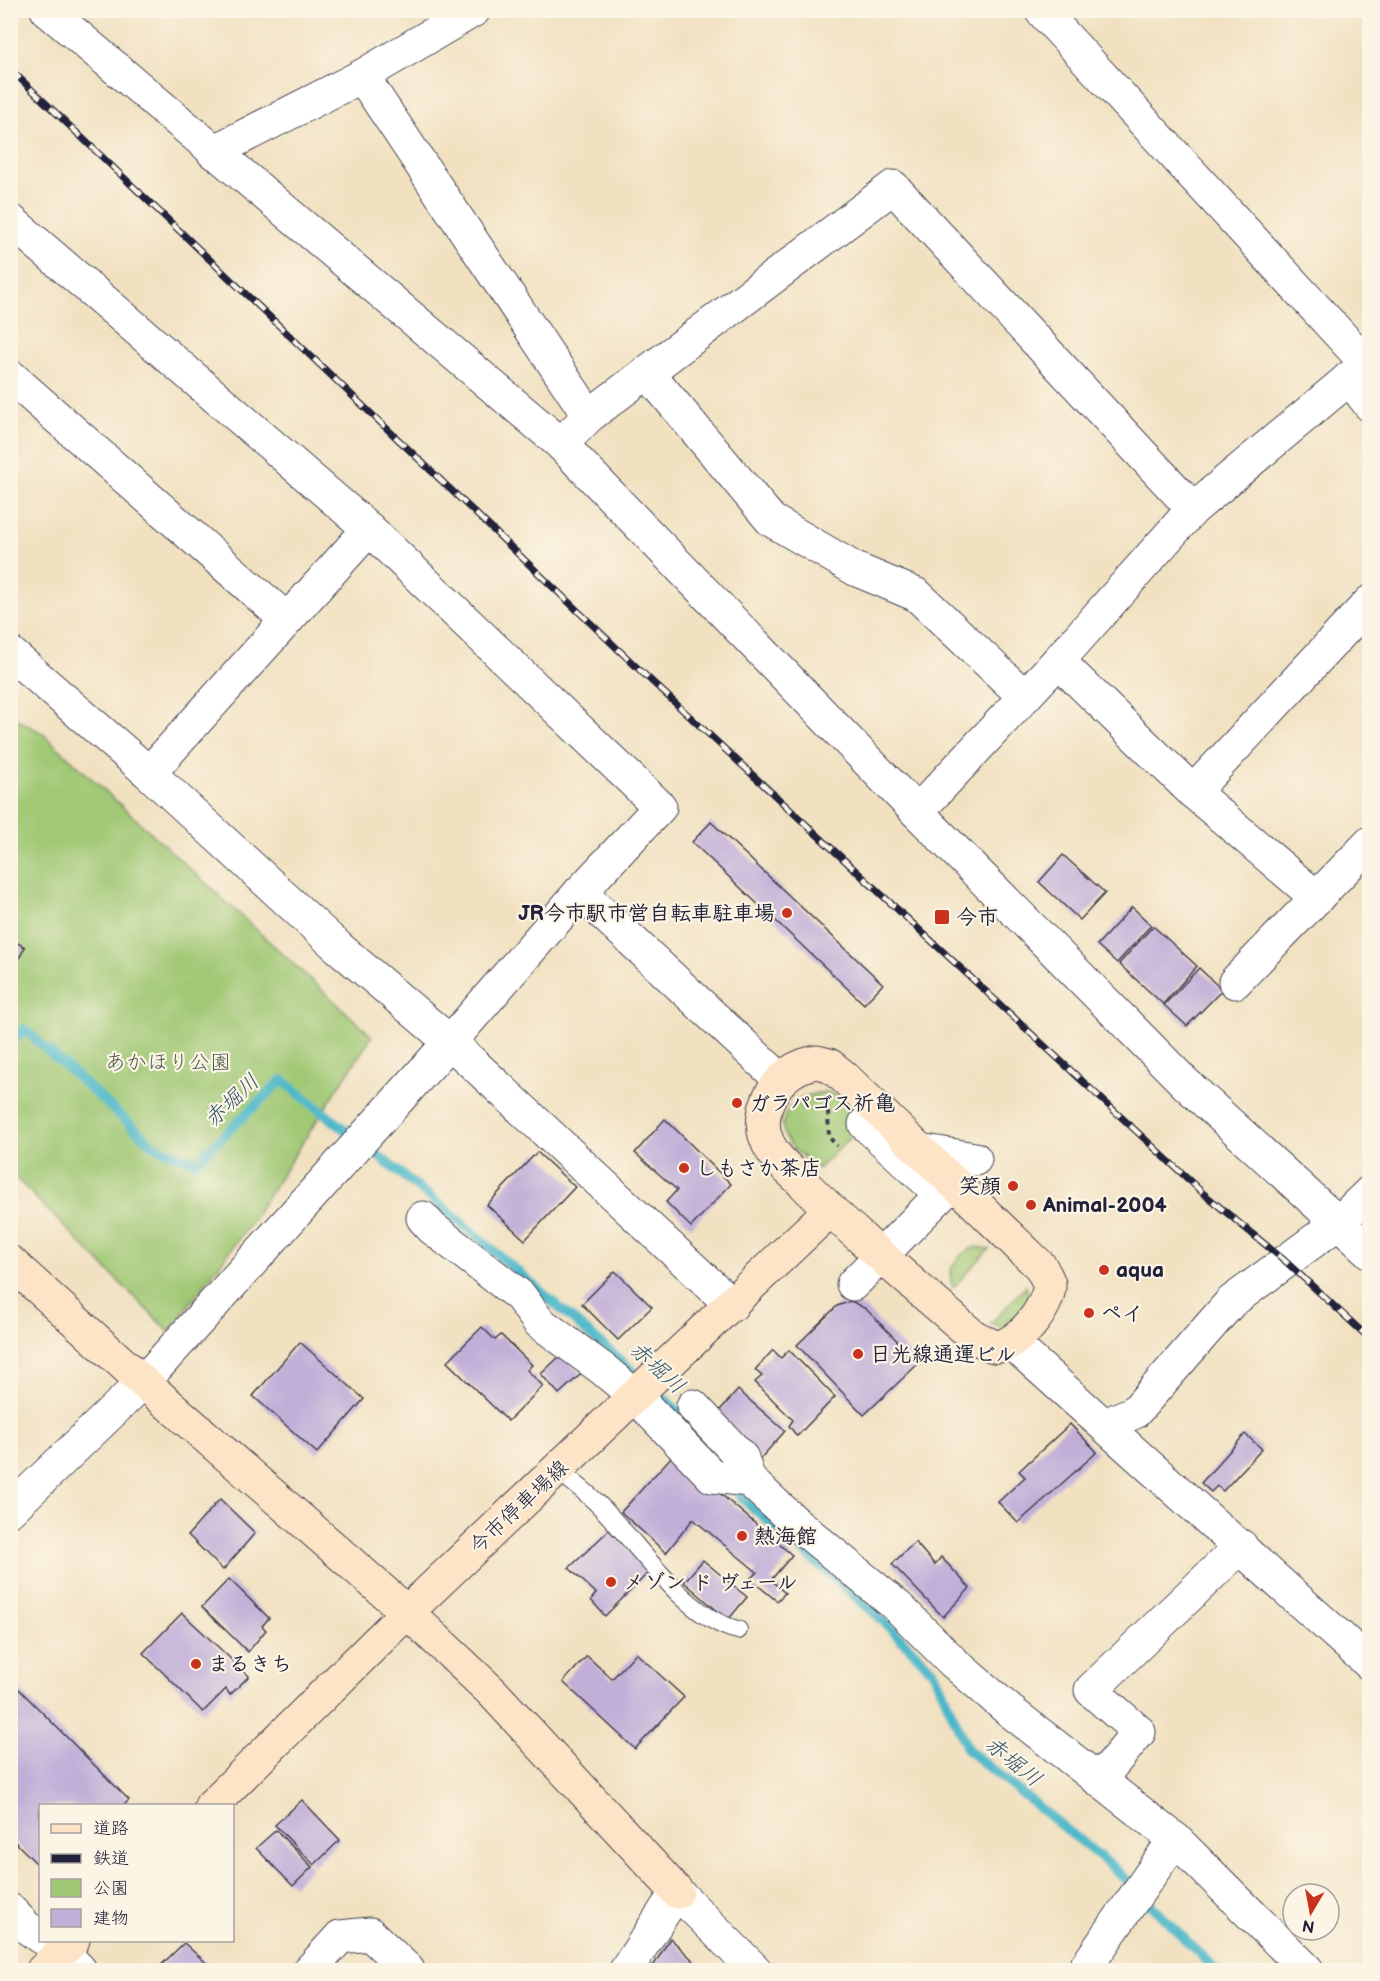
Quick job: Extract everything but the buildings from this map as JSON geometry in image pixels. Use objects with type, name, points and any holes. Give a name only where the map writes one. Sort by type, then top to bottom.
[{"type":"street","points":[[47,10],[561,444],[917,812],[1185,1083],[1370,1252]]},
{"type":"street","points":[[213,152],[362,76],[474,10]]},
{"type":"street","points":[[1041,10],[1361,368],[1370,405]]},
{"type":"street","points":[[362,76],[589,416]]},
{"type":"street","points":[[561,444],[589,416],[893,187],[1194,509]]},
{"type":"street","points":[[10,220],[369,529],[660,807],[580,892],[450,1042],[143,1382],[10,1510]]},
{"type":"street","points":[[917,812],[1058,661],[1194,509],[1361,368]]},
{"type":"street","points":[[648,373],[771,520],[855,569],[918,596],[1024,696]]},
{"type":"street","points":[[10,376],[287,620]]},
{"type":"street","points":[[149,773],[369,529]]},
{"type":"street","points":[[1193,792],[1370,602]]},
{"type":"street","points":[[10,653],[149,773],[338,947],[450,1042],[732,1305]]},
{"type":"street","points":[[1058,661],[1193,792],[1317,898]]},
{"type":"street","points":[[1235,982],[1370,843]]},
{"type":"street","points":[[580,892],[780,1079]]},
{"type":"street","points":[[817,1062],[829,1065],[1041,1267],[1049,1284],[1046,1302],[1019,1338],[994,1346],[973,1336],[830,1210],[775,1155],[765,1138],[763,1124],[768,1099],[780,1079],[804,1064],[817,1062]]},
{"type":"street","points":[[865,1124],[942,1194]]},
{"type":"street","points":[[919,1150],[975,1159]]},
{"type":"street","points":[[919,1150],[942,1194]]},
{"type":"street","points":[[1105,1425],[1135,1412],[1231,1302],[1338,1223],[1370,1192]]},
{"type":"street","points":[[853,1284],[942,1194]]},
{"type":"street","name":"今市停車場線","points":[[213,1804],[407,1612],[830,1210]]},
{"type":"street","points":[[423,1218],[432,1228],[520,1296],[539,1322],[636,1395],[712,1476],[747,1480],[898,1607],[953,1662],[986,1690],[1175,1839],[1307,1971]]},
{"type":"street","points":[[10,1262],[143,1382],[407,1612],[493,1693],[677,1892],[755,1971]]},
{"type":"street","points":[[1011,1342],[1370,1664]]},
{"type":"street","points":[[693,1406],[742,1458],[747,1480]]},
{"type":"street","points":[[1100,1779],[1139,1732],[1091,1690],[1241,1546]]},
{"type":"street","points":[[1084,1971],[1175,1839]]},
{"type":"street","points":[[626,1971],[677,1892]]},
{"type":"street","points":[[10,1910],[39,1937]]},
{"type":"street","points":[[310,1971],[340,1937],[370,1934],[408,1971]]},
{"type":"street","points":[[45,1942],[58,1952]]},
{"type":"lane","points":[[558,1470],[596,1502],[666,1580],[698,1609],[725,1627],[738,1630]]},
{"type":"green space","name":"あかほり公園","points":[[10,716],[41,732],[372,1036],[249,1225],[169,1332],[11,1173]]},
{"type":"green space","points":[[827,1092],[848,1100],[865,1124],[818,1169],[793,1148],[785,1137],[784,1117],[796,1102],[816,1093]]},
{"type":"green space","points":[[976,1247],[989,1249],[953,1288],[952,1268],[964,1253]]},
{"type":"green space","points":[[1026,1286],[1030,1301],[1020,1318],[1003,1327],[990,1324]]},
{"type":"waterway","name":"赤堀川","points":[[10,1043],[24,1029],[154,1146],[196,1162],[282,1080],[444,1208],[666,1400],[718,1458],[726,1472]]},
{"type":"waterway","name":"赤堀川","points":[[734,1485],[742,1498],[877,1615],[934,1672],[968,1750],[1115,1869],[1216,1970]]},
{"type":"railway","points":[[10,69],[645,675],[1204,1194],[1284,1260],[1370,1339]]},
{"type":"place","name":"JR今市駅市営自転車駐車場","points":[[787,913]]},
{"type":"place","name":"今市","points":[[942,917]]},
{"type":"place","name":"ガラパゴス祈亀","points":[[737,1103]]},
{"type":"place","name":"しもさか茶店","points":[[684,1168]]},
{"type":"place","name":"笑顔","points":[[1013,1186]]},
{"type":"place","name":"Animal-2004","points":[[1031,1205]]},
{"type":"place","name":"aqua","points":[[1104,1270]]},
{"type":"place","name":"ペイ","points":[[1089,1313]]},
{"type":"place","name":"日光線通運ビル","points":[[858,1354]]},
{"type":"place","name":"熱海館","points":[[742,1536]]},
{"type":"place","name":"メゾン ド ヴェール","points":[[611,1582]]},
{"type":"place","name":"まるきち","points":[[196,1664]]}]
